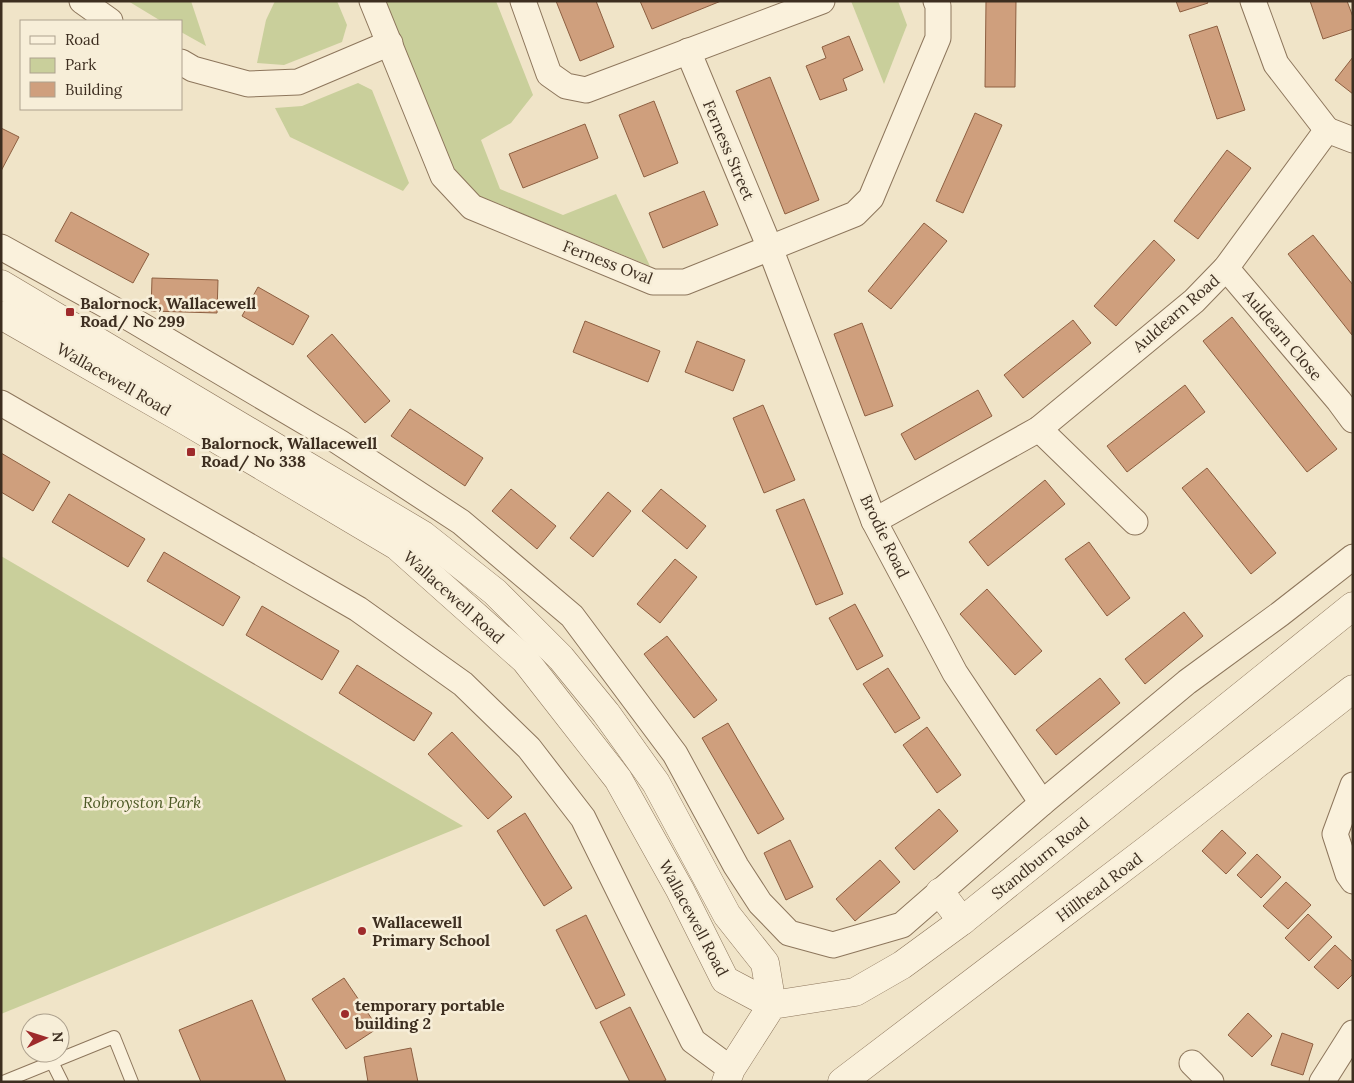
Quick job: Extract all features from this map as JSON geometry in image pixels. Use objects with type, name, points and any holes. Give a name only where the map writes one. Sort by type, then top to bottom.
[{"type":"street","points":[[82,1],[109,20]]},
{"type":"street","name":"Ferness Oval","points":[[372,1],[443,176],[472,206],[653,282],[685,282],[855,214],[871,198],[938,38],[938,6],[936,1]]},
{"type":"street","points":[[523,1],[549,74],[566,86],[586,90],[822,1]]},
{"type":"street","points":[[1253,1],[1276,64],[1327,130],[1353,140]]},
{"type":"street","points":[[182,63],[192,68],[248,84],[298,82],[390,43]]},
{"type":"street","name":"Ferness Street","points":[[688,51],[770,248]]},
{"type":"street","name":"Auldearn Road","points":[[874,521],[1039,429],[1194,301],[1226,268],[1327,130]]},
{"type":"street","points":[[1,246],[131,319],[339,442],[461,522],[572,616],[675,754],[736,866],[760,903],[789,933],[833,945],[902,925],[1042,802],[1186,682],[1280,614],[1353,557]]},
{"type":"street","name":"Brodie Road","points":[[770,248],[874,521],[955,673],[1042,802]]},
{"type":"street","name":"Auldearn Close","points":[[1226,268],[1348,404]]},
{"type":"street","name":"Wallacewell Road","points":[[1,284],[422,535],[495,592],[561,658],[606,713],[656,783],[728,915],[765,963],[772,1005]]},
{"type":"street","name":"Wallacewell Road","points":[[1,315],[188,422],[397,546],[525,660],[618,779],[680,890],[725,980],[772,1005]]},
{"type":"street","points":[[1,403],[358,609],[463,684],[529,748],[583,818],[693,1041],[728,1076],[772,1005]]},
{"type":"street","points":[[1039,429],[1135,522]]},
{"type":"street","name":"Standburn Road","points":[[772,1005],[855,992],[902,965],[962,921],[1353,606]]},
{"type":"street","name":"Hillhead Road","points":[[842,1082],[1140,855],[1353,689]]},
{"type":"street","points":[[1353,785],[1335,834],[1348,874],[1353,881]]},
{"type":"street","points":[[940,892],[962,921]]},
{"type":"street","points":[[1322,1082],[1353,1033]]},
{"type":"street","points":[[1192,1063],[1211,1082]]},
{"type":"lane","points":[[70,1055],[114,1037],[132,1082]]},
{"type":"lane","points":[[3,1082],[50,1063]]},
{"type":"lane","points":[[52,1063],[62,1082]]},
{"type":"green space","points":[[128,1],[191,1],[206,46],[182,33],[182,20],[159,20]]},
{"type":"green space","points":[[275,1],[337,1],[347,25],[342,42],[284,65],[257,63],[266,20]]},
{"type":"green space","points":[[384,1],[496,1],[533,95],[511,123],[481,140],[500,189],[563,215],[616,194],[650,266],[467,191],[447,170]]},
{"type":"green space","points":[[851,1],[898,1],[907,25],[884,84]]},
{"type":"green space","points":[[358,83],[372,90],[409,183],[403,191],[290,137],[275,108],[302,106]]},
{"type":"green space","name":"Robroyston Park","points":[[1,556],[463,826],[1,1014]]},
{"type":"building","points":[[556,1],[596,1],[614,47],[580,61]]},
{"type":"building","points":[[640,1],[721,1],[652,29]]},
{"type":"building","points":[[986,1],[1016,1],[1015,87],[985,87]]},
{"type":"building","points":[[1176,1],[1207,1],[1208,3],[1180,12]]},
{"type":"building","points":[[1310,1],[1347,1],[1353,17],[1353,29],[1323,39]]},
{"type":"building","points":[[1217,26],[1245,110],[1217,119],[1189,35]]},
{"type":"building","points":[[849,36],[863,70],[843,79],[847,90],[820,100],[806,66],[826,58],[822,47]]},
{"type":"building","points":[[1353,57],[1353,94],[1335,80]]},
{"type":"building","points":[[770,77],[819,200],[785,214],[736,91]]},
{"type":"building","points":[[654,101],[678,163],[644,177],[619,115]]},
{"type":"building","points":[[975,113],[1002,125],[963,213],[936,201]]},
{"type":"building","points":[[585,124],[598,158],[523,188],[509,154]]},
{"type":"building","points":[[1,128],[19,137],[1,171]]},
{"type":"building","points":[[1227,150],[1251,168],[1198,239],[1174,221]]},
{"type":"building","points":[[704,191],[718,225],[663,248],[649,213]]},
{"type":"building","points":[[71,212],[149,254],[133,283],[55,241]]},
{"type":"building","points":[[924,223],[947,241],[891,309],[868,291]]},
{"type":"building","points":[[1313,235],[1353,285],[1352,335],[1288,254]]},
{"type":"building","points":[[1154,240],[1175,260],[1116,326],[1094,306]]},
{"type":"building","points":[[152,278],[218,280],[217,313],[151,311]]},
{"type":"building","points":[[258,287],[309,316],[293,345],[242,316]]},
{"type":"building","points":[[1232,317],[1337,449],[1307,472],[1203,341]]},
{"type":"building","points":[[1073,320],[1091,343],[1023,398],[1004,375]]},
{"type":"building","points":[[585,321],[660,351],[648,382],[573,352]]},
{"type":"building","points":[[862,323],[893,406],[865,416],[834,334]]},
{"type":"building","points":[[332,334],[390,401],[365,423],[307,356]]},
{"type":"building","points":[[697,341],[745,360],[733,391],[685,372]]},
{"type":"building","points":[[1185,385],[1205,412],[1127,472],[1107,446]]},
{"type":"building","points":[[978,390],[992,416],[915,460],[901,434]]},
{"type":"building","points":[[763,405],[795,480],[764,493],[733,418]]},
{"type":"building","points":[[410,409],[483,458],[465,486],[391,436]]},
{"type":"building","points":[[1,453],[50,482],[33,511],[1,492]]},
{"type":"building","points":[[1207,468],[1276,553],[1251,574],[1182,488]]},
{"type":"building","points":[[1045,480],[1065,504],[988,566],[969,542]]},
{"type":"building","points":[[511,489],[556,526],[537,549],[492,511]]},
{"type":"building","points":[[661,489],[706,526],[687,549],[642,511]]},
{"type":"building","points":[[608,492],[631,511],[593,557],[570,538]]},
{"type":"building","points":[[69,494],[145,539],[128,567],[52,522]]},
{"type":"building","points":[[804,499],[843,594],[816,605],[776,510]]},
{"type":"building","points":[[1089,542],[1130,598],[1107,616],[1065,559]]},
{"type":"building","points":[[164,552],[240,597],[223,626],[147,581]]},
{"type":"building","points":[[675,559],[697,577],[660,623],[637,604]]},
{"type":"building","points":[[987,589],[1042,651],[1015,675],[960,614]]},
{"type":"building","points":[[855,604],[883,656],[857,670],[829,618]]},
{"type":"building","points":[[262,606],[339,651],[322,680],[246,635]]},
{"type":"building","points":[[1184,612],[1203,636],[1145,684],[1125,659]]},
{"type":"building","points":[[667,636],[717,700],[694,718],[644,654]]},
{"type":"building","points":[[357,665],[432,713],[414,741],[339,693]]},
{"type":"building","points":[[888,668],[920,718],[895,733],[863,684]]},
{"type":"building","points":[[1100,678],[1120,703],[1056,755],[1036,730]]},
{"type":"building","points":[[728,723],[784,819],[758,834],[702,738]]},
{"type":"building","points":[[927,727],[961,775],[937,793],[903,745]]},
{"type":"building","points":[[452,732],[512,797],[488,819],[428,754]]},
{"type":"building","points":[[939,809],[958,831],[914,870],[895,848]]},
{"type":"building","points":[[525,813],[572,888],[544,906],[497,831]]},
{"type":"building","points":[[1222,830],[1246,853],[1226,874],[1202,851]]},
{"type":"building","points":[[790,840],[813,887],[786,900],[764,853]]},
{"type":"building","points":[[1257,854],[1281,877],[1261,898],[1237,875]]},
{"type":"building","points":[[880,860],[900,882],[855,921],[836,899]]},
{"type":"building","points":[[1286,882],[1311,905],[1288,929],[1263,906]]},
{"type":"building","points":[[1308,914],[1332,937],[1309,961],[1285,938]]},
{"type":"building","points":[[586,915],[625,995],[596,1009],[556,930]]},
{"type":"building","points":[[1335,945],[1353,962],[1353,974],[1338,989],[1314,967]]},
{"type":"building","name":"temporary portable building 2","points":[[344,978],[378,1028],[346,1049],[312,999]]},
{"type":"building","points":[[252,1000],[286,1082],[201,1082],[179,1030]]},
{"type":"building","points":[[630,1007],[666,1080],[662,1082],[630,1082],[600,1022]]},
{"type":"building","points":[[1248,1013],[1272,1036],[1252,1057],[1228,1035]]},
{"type":"building","points":[[1282,1033],[1313,1044],[1303,1075],[1271,1065]]},
{"type":"building","points":[[411,1048],[418,1082],[368,1082],[364,1057]]},
{"type":"place","name":"Balornock, Wallacewell Road/ No 299","points":[[70,312]]},
{"type":"place","name":"Balornock, Wallacewell Road/ No 338","points":[[191,452]]},
{"type":"place","name":"Wallacewell Primary School","points":[[362,931]]},
{"type":"place","name":"temporary portable building 2","points":[[345,1014]]}]
